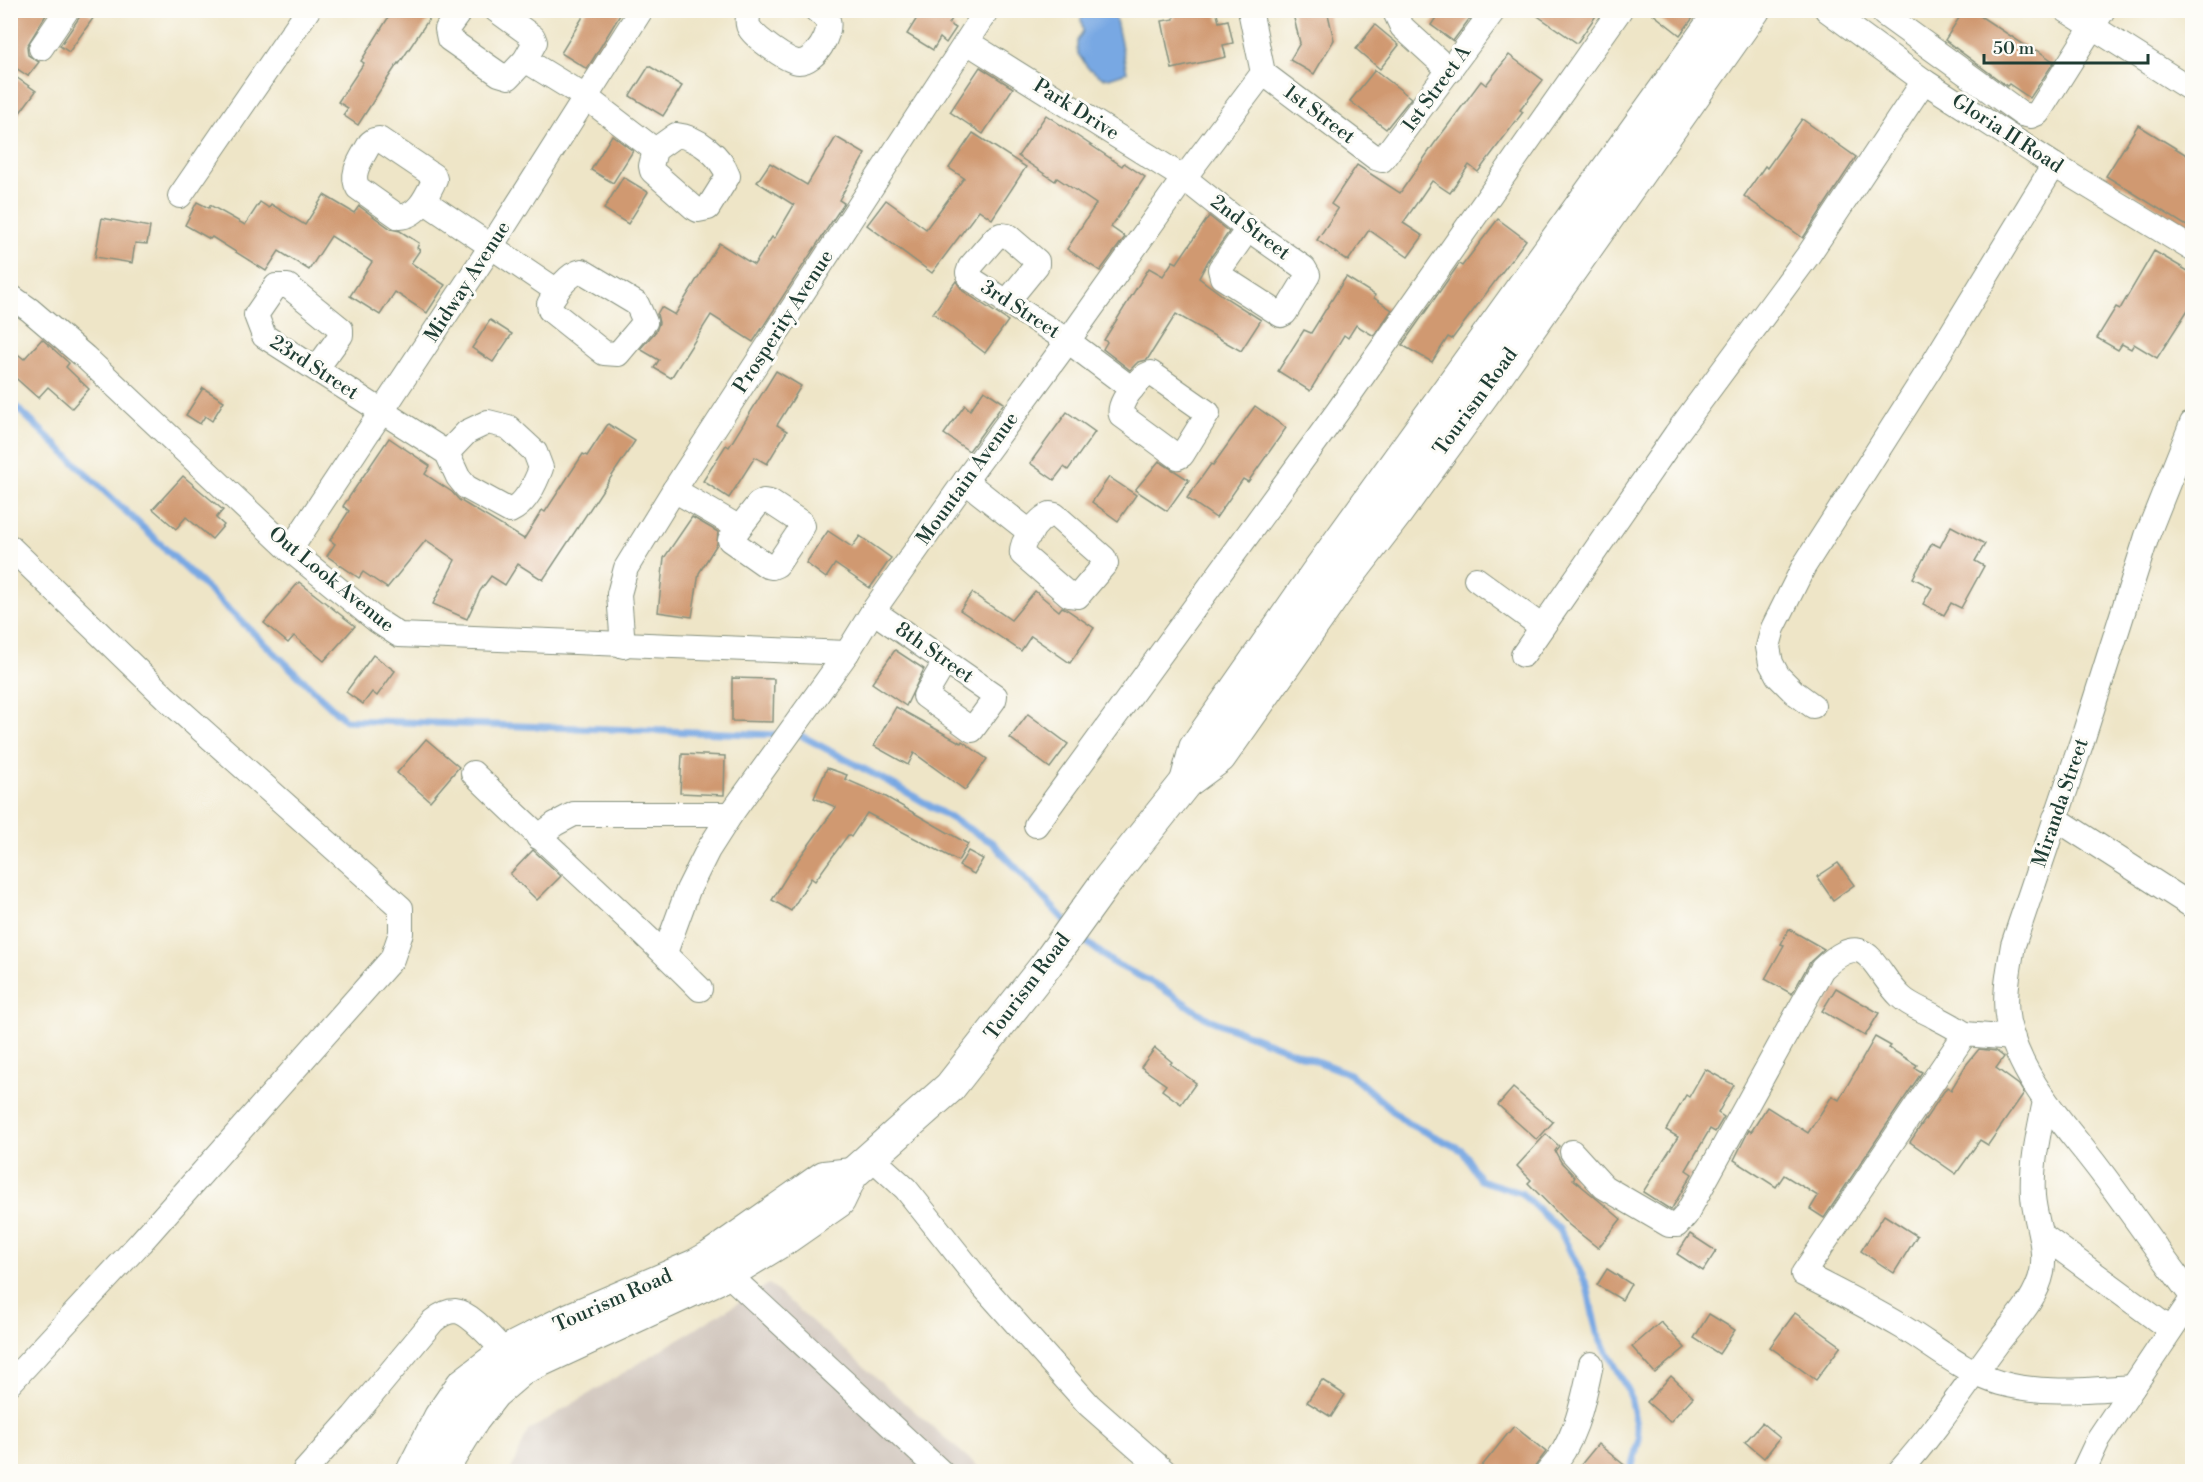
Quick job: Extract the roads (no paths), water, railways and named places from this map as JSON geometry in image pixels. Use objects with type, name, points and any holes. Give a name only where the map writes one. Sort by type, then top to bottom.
[{"type":"main road","name":"Tourism Road","points":[[1186,782],[1195,748],[1302,594],[1722,10]]},
{"type":"main road","name":"Tourism Road","points":[[441,1472],[473,1420],[494,1393],[522,1369],[718,1266],[824,1178],[861,1165],[950,1088],[1047,964],[1104,885],[1186,782],[1220,757],[1226,749],[1339,588],[1496,376],[1754,10]]},
{"type":"main road","name":"Tourism Road","points":[[412,1472],[440,1417],[462,1385],[505,1352],[570,1319],[718,1266]]},
{"type":"street","points":[[41,48],[67,10]]},
{"type":"street","points":[[180,196],[309,10]]},
{"type":"street","points":[[461,10],[447,29],[449,39],[504,76],[509,77],[525,60],[535,39],[496,10]]},
{"type":"street","name":"Midway Avenue","points":[[291,550],[492,245],[641,10]]},
{"type":"street","points":[[749,10],[750,29],[772,48],[795,62],[805,61],[821,48],[830,28],[828,20],[816,10]]},
{"type":"street","name":"Prosperity Avenue","points":[[623,646],[619,594],[626,568],[674,490],[987,10]]},
{"type":"street","points":[[1250,10],[1263,72]]},
{"type":"street","points":[[1394,10],[1402,27],[1450,71]]},
{"type":"street","name":"1st Street A","points":[[1376,158],[1382,160],[1389,154],[1494,10]]},
{"type":"street","points":[[1036,825],[1338,411],[1620,10]]},
{"type":"street","name":"Gloria II Road","points":[[1827,10],[1924,81],[2054,165],[2193,249]]},
{"type":"street","points":[[2066,10],[2097,19],[2193,90]]},
{"type":"street","points":[[1884,14],[2022,114],[2031,116],[2038,113],[2097,19]]},
{"type":"street","name":"Park Drive","points":[[968,42],[1184,178]]},
{"type":"street","points":[[525,60],[587,98],[655,150]]},
{"type":"street","name":"1st Street","points":[[1263,72],[1376,158]]},
{"type":"street","name":"Mountain Avenue","points":[[665,953],[688,890],[708,850],[731,814],[847,653],[873,611],[965,481],[1263,72]]},
{"type":"street","points":[[1523,654],[1676,434],[1809,254],[1924,81]]},
{"type":"street","points":[[1813,706],[1778,676],[1771,663],[1768,647],[1773,628],[1804,566],[1931,367],[2054,165]]},
{"type":"street","name":"2nd Street","points":[[1184,178],[1248,229],[1304,268],[1308,275],[1305,282],[1285,313],[1281,315],[1222,277],[1220,269],[1248,229]]},
{"type":"street","points":[[424,201],[557,291]]},
{"type":"street","name":"3rd Street","points":[[1006,303],[1037,265],[1036,259],[1008,236],[1001,235],[995,238],[969,267],[971,279],[1006,303],[1068,341],[1132,388]]},
{"type":"street","name":"23rd Street","points":[[317,368],[341,335],[341,329],[288,286],[276,285],[256,315],[264,336],[447,453]]},
{"type":"street","name":"Out Look Avenue","points":[[10,296],[85,357],[291,550],[376,620],[399,635],[623,646],[847,653]]},
{"type":"street","points":[[489,422],[508,427],[535,452],[541,468],[537,479],[519,507],[510,511],[500,508],[466,487],[458,477],[447,453],[467,432],[489,422]]},
{"type":"street","name":"Miranda Street","points":[[2193,423],[2147,536],[2083,738],[2013,945],[2007,998],[2008,1020],[2013,1038],[2023,1062],[2045,1101],[2099,1169],[2159,1255],[2193,1298]]},
{"type":"street","points":[[965,481],[1031,533]]},
{"type":"street","points":[[674,490],[738,527]]},
{"type":"street","points":[[10,547],[166,698],[401,908],[401,933],[392,959],[140,1243],[10,1383]]},
{"type":"street","points":[[1476,579],[1542,627]]},
{"type":"street","name":"8th Street","points":[[873,611],[994,696],[994,700],[974,729],[969,729],[925,696],[945,662]]},
{"type":"street","points":[[474,773],[538,837],[665,953],[700,989]]},
{"type":"street","points":[[538,837],[555,824],[574,814],[731,814]]},
{"type":"street","points":[[2055,818],[2193,906]]},
{"type":"street","points":[[1572,1152],[1604,1187],[1669,1225],[1677,1225],[1686,1215],[1822,969],[1834,958],[1854,949],[1863,951],[1874,962],[1902,998],[1965,1034],[2013,1038]]},
{"type":"street","points":[[1965,1034],[1803,1274],[1877,1312],[1975,1374],[2030,1389],[2064,1391],[2133,1387]]},
{"type":"street","points":[[1899,1472],[1926,1442],[2036,1290],[2042,1271],[2042,1235],[2033,1196],[2036,1148],[2045,1101]]},
{"type":"street","points":[[861,1165],[906,1190],[983,1286],[1089,1405],[1164,1472]]},
{"type":"street","points":[[2042,1235],[2172,1330]]},
{"type":"street","points":[[718,1266],[941,1472]]},
{"type":"street","points":[[2083,1472],[2100,1438],[2193,1298]]},
{"type":"street","points":[[304,1472],[361,1409],[433,1321],[443,1314],[456,1311],[470,1318],[505,1352]]},
{"type":"street","points":[[1548,1472],[1558,1461],[1581,1413],[1591,1364]]},
{"type":"water","points":[[1114,11],[1127,72],[1103,78],[1088,68],[1078,54],[1077,41],[1083,31],[1081,19],[1084,12]]},
{"type":"waterway","points":[[10,401],[345,720],[782,735]]},
{"type":"waterway","points":[[793,735],[800,735],[898,787],[993,843],[1067,923]]},
{"type":"waterway","points":[[1079,936],[1112,962],[1159,986],[1208,1019],[1350,1074],[1407,1123],[1462,1150],[1480,1180],[1521,1193],[1560,1230],[1587,1286],[1597,1333],[1629,1392],[1639,1439],[1630,1472]]}]
